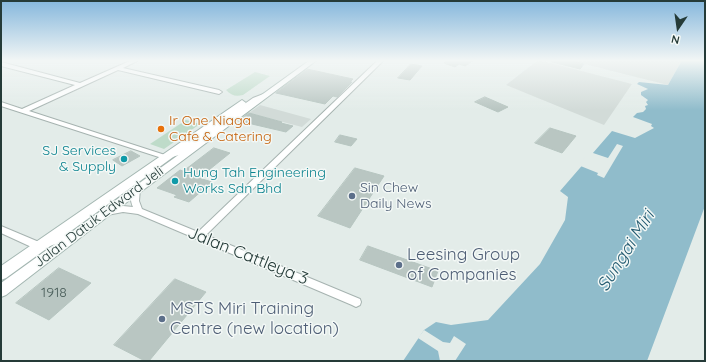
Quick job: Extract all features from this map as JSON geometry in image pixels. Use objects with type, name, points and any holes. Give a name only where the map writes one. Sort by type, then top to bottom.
[{"type":"street","points":[[50,77],[80,85]]},
{"type":"street","points":[[23,111],[98,77]]},
{"type":"street","points":[[155,77],[219,92]]},
{"type":"street","name":"Jalan Datuk Edward Jeli","points":[[1,274],[38,246],[279,77]]},
{"type":"street","name":"Jalan Datuk Edward Jeli","points":[[1,291],[102,214],[291,77]]},
{"type":"street","points":[[199,236],[363,77]]},
{"type":"street","points":[[1,104],[166,157],[183,151],[255,99],[266,95]]},
{"type":"street","points":[[136,189],[134,200],[135,204],[140,210]]},
{"type":"street","name":"Jalan Cattleya 3","points":[[102,214],[123,209],[140,210],[356,302]]},
{"type":"street","points":[[1,229],[38,246],[76,234]]},
{"type":"shaded area","points":[[516,77],[604,77],[632,84],[604,125],[506,85]]},
{"type":"shaded area","points":[[636,77],[673,77],[668,85]]},
{"type":"shaded area","points":[[260,105],[311,119],[302,127],[249,113]]},
{"type":"green space","points":[[247,77],[269,77],[243,95],[233,95],[226,90]]},
{"type":"green space","points":[[186,120],[200,124],[164,149],[150,144]]},
{"type":"water","name":"Sungai Miri","points":[[673,77],[705,77],[705,206],[647,361],[403,361],[424,330],[436,322],[451,325],[488,320],[540,264],[565,220],[568,197],[560,191],[612,131],[635,138],[654,128],[651,126],[652,124],[633,117],[637,113],[643,112],[646,109],[645,106],[648,105],[646,102],[648,100],[641,95],[641,92],[648,89],[637,84],[639,82],[668,85]]},
{"type":"pier","points":[[617,144],[623,146],[604,178],[597,175],[598,173],[578,165],[590,152],[608,158]]},
{"type":"pier","points":[[424,330],[443,342],[450,343],[454,336],[466,344],[455,361],[440,361],[438,351],[418,338]]},
{"type":"building","points":[[297,77],[343,77],[353,79],[350,82],[352,82],[337,97],[333,96],[325,104],[276,93]]},
{"type":"building","points":[[399,77],[413,77],[410,80],[398,78]]},
{"type":"building","points":[[485,97],[508,107],[498,112],[475,102]]},
{"type":"building","points":[[249,113],[293,126],[286,132],[239,121]]},
{"type":"building","points":[[550,128],[576,136],[562,153],[535,143]]},
{"type":"building","points":[[340,135],[357,139],[351,146],[335,142]]},
{"type":"building","points":[[214,148],[230,153],[199,178],[212,182],[189,202],[174,197],[177,195],[157,188],[180,170],[183,171]]},
{"type":"building","name":"SJ Services & Supply","points":[[131,151],[140,156],[122,166],[113,160]]},
{"type":"building","name":"Sin Chew Daily News","points":[[355,168],[384,176],[350,228],[318,216]]},
{"type":"building","name":"Leesing Group of Companies","points":[[368,246],[438,271],[432,287],[360,260]]},
{"type":"building","points":[[59,268],[91,283],[49,320],[16,303]]},
{"type":"building","name":"MSTS Miri Training Centre (new location)","points":[[175,279],[206,292],[149,361],[145,361],[114,345]]},
{"type":"place","name":"Ir One Niaga Cafe & Catering","points":[[161,129]]},
{"type":"place","name":"SJ Services & Supply","points":[[124,159]]},
{"type":"place","name":"Hung Tah Engineering Works Sdn Bhd","points":[[175,181]]},
{"type":"place","name":"Sin Chew Daily News","points":[[352,196]]},
{"type":"place","name":"Leesing Group of Companies","points":[[399,265]]},
{"type":"place","name":"MSTS Miri Training Centre (new location)","points":[[162,319]]}]
